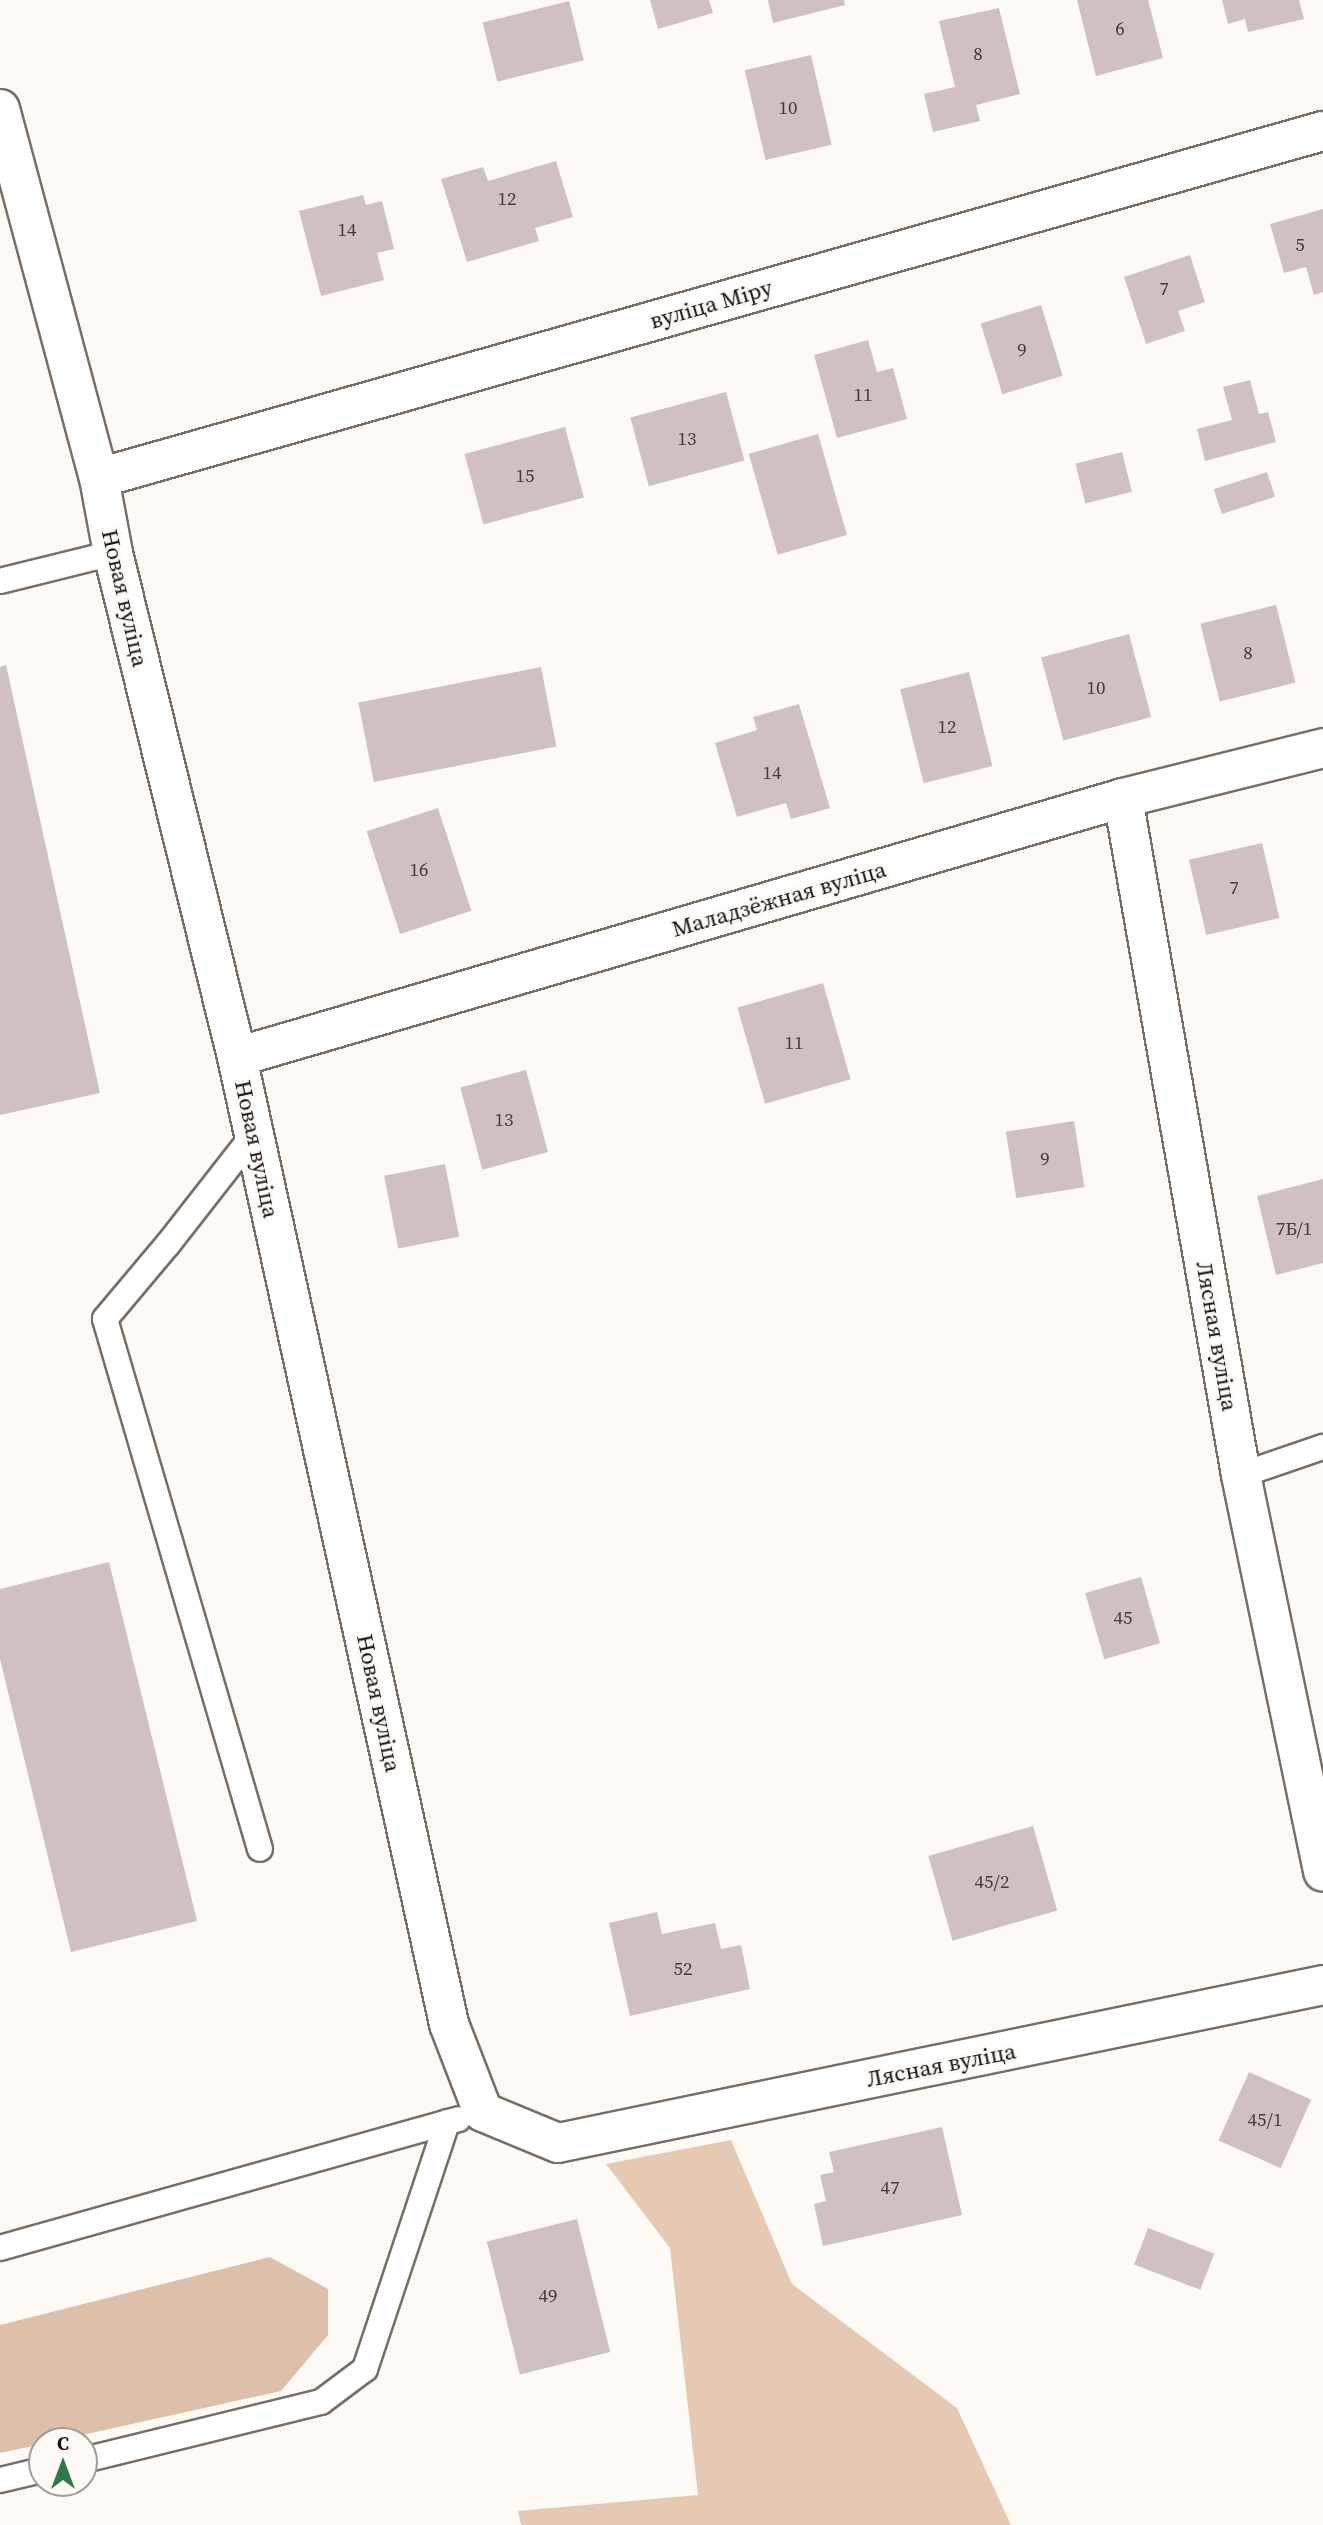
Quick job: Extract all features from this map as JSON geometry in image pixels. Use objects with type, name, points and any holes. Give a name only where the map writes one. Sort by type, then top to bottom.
[{"type":"street","name":"Новая вуліца","points":[[0,109],[6,157],[99,478],[113,553],[237,1057],[449,2024],[465,2117]]},
{"type":"street","name":"вуліца Міру","points":[[99,478],[1323,131]]},
{"type":"street","name":"Маладзёжная вуліца","points":[[237,1057],[1123,798],[1323,748]]},
{"type":"street","name":"Лясная вуліца","points":[[1123,798],[1241,1475],[1323,1872]]},
{"type":"street","name":"Лясная вуліца","points":[[465,2117],[558,2143],[1323,1985]]},
{"type":"lane","points":[[0,581],[113,553]]},
{"type":"lane","points":[[254,1134],[105,1319],[260,1849]]},
{"type":"lane","points":[[1241,1475],[1323,1447]]},
{"type":"lane","points":[[0,2248],[465,2117]]},
{"type":"lane","points":[[98,2457],[321,2402],[365,2369],[465,2117]]},
{"type":"lane","points":[[0,2480],[28,2473]]},
{"type":"shaded area","points":[[731,2140],[792,2284],[957,2408],[1011,2525],[521,2525],[518,2511],[698,2495],[670,2248],[606,2164]]},
{"type":"shaded area","points":[[270,2257],[328,2289],[328,2335],[281,2391],[98,2431],[98,2427],[28,2427],[28,2447],[0,2453],[0,2325]]},
{"type":"building","points":[[650,0],[709,0],[713,13],[658,29]]},
{"type":"building","points":[[768,0],[844,0],[845,5],[773,23]]},
{"type":"building","points":[[1077,0],[1148,0],[1163,58],[1096,76]]},
{"type":"building","points":[[1222,0],[1299,0],[1304,19],[1248,32],[1245,19],[1228,24]]},
{"type":"building","points":[[569,1],[584,60],[497,82],[483,23]]},
{"type":"building","points":[[999,8],[1020,94],[976,105],[980,121],[933,132],[924,94],[955,87],[939,21]]},
{"type":"building","points":[[811,55],[832,145],[765,160],[745,70]]},
{"type":"building","points":[[556,161],[573,217],[535,228],[539,241],[467,262],[441,179],[483,167],[488,181]]},
{"type":"building","points":[[363,195],[366,205],[382,201],[394,249],[377,253],[384,280],[321,296],[299,211]]},
{"type":"building","points":[[1323,209],[1323,292],[1314,295],[1306,267],[1284,273],[1270,224]]},
{"type":"building","points":[[1190,255],[1205,302],[1178,311],[1185,331],[1146,344],[1124,277]]},
{"type":"building","points":[[1041,305],[1063,376],[1002,394],[981,323]]},
{"type":"building","points":[[868,340],[877,372],[893,368],[907,419],[837,438],[814,355]]},
{"type":"building","points":[[1250,380],[1259,414],[1268,412],[1276,442],[1205,461],[1197,429],[1232,420],[1223,387]]},
{"type":"building","points":[[726,392],[744,461],[649,486],[630,418]]},
{"type":"building","points":[[565,427],[584,498],[483,524],[465,454]]},
{"type":"building","points":[[818,434],[847,535],[778,555],[749,454]]},
{"type":"building","points":[[1122,452],[1132,492],[1085,503],[1075,464]]},
{"type":"building","points":[[1267,472],[1275,497],[1222,514],[1214,489]]},
{"type":"building","points":[[1276,605],[1295,683],[1220,701],[1200,624]]},
{"type":"building","points":[[1129,634],[1151,717],[1063,741],[1041,658]]},
{"type":"building","points":[[6,665],[100,1093],[0,1115],[0,667]]},
{"type":"building","points":[[541,667],[556,747],[374,782],[358,702]]},
{"type":"building","points":[[969,672],[992,766],[924,783],[900,689]]},
{"type":"building","points":[[799,704],[830,808],[791,819],[786,803],[737,817],[715,743],[757,730],[753,717]]},
{"type":"building","points":[[438,808],[471,911],[400,934],[367,831]]},
{"type":"building","points":[[1262,843],[1279,918],[1206,935],[1189,860]]},
{"type":"building","points":[[823,983],[851,1079],[765,1104],[737,1008]]},
{"type":"building","points":[[526,1070],[548,1152],[482,1170],[460,1088]]},
{"type":"building","points":[[1074,1121],[1084,1187],[1016,1198],[1006,1132]]},
{"type":"building","points":[[445,1164],[459,1237],[398,1248],[384,1176]]},
{"type":"building","points":[[1323,1179],[1323,1263],[1276,1275],[1257,1196]]},
{"type":"building","points":[[109,1562],[197,1921],[71,1952],[0,1659],[0,1589]]},
{"type":"building","points":[[1141,1577],[1160,1643],[1104,1659],[1085,1593]]},
{"type":"building","points":[[1033,1826],[1057,1911],[952,1941],[928,1856]]},
{"type":"building","points":[[657,1912],[662,1934],[715,1923],[721,1949],[741,1945],[750,1989],[630,2016],[609,1923]]},
{"type":"building","points":[[1249,2072],[1311,2100],[1281,2168],[1218,2141]]},
{"type":"building","points":[[942,2127],[962,2215],[823,2246],[814,2204],[826,2201],[820,2175],[834,2172],[829,2152]]},
{"type":"building","points":[[577,2219],[610,2352],[520,2374],[487,2241]]},
{"type":"building","points":[[1148,2228],[1214,2253],[1200,2290],[1134,2264]]}]
